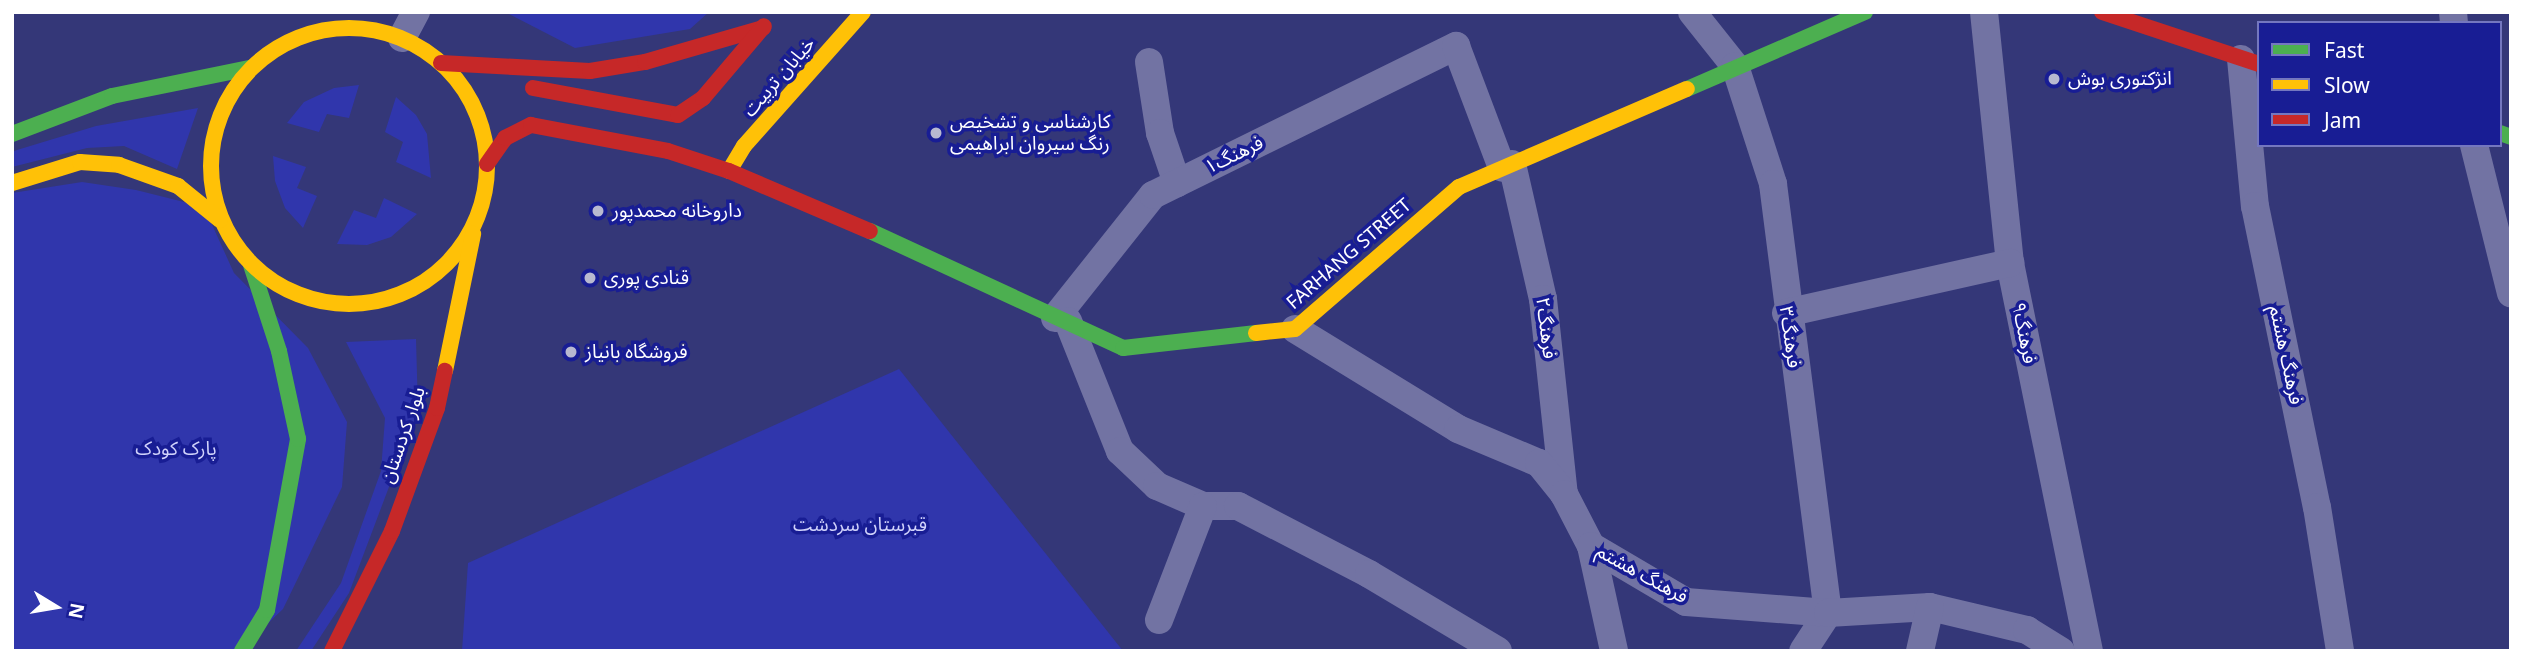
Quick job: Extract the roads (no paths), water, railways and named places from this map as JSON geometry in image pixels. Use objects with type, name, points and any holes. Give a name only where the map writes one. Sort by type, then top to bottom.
[{"type":"main road","points":[[673,133],[776,12]]},
{"type":"main road","name":"خیابان تربیت","points":[[730,171],[744,146],[863,12]]},
{"type":"main road","name":"FARHANG STREET","points":[[673,133],[730,171],[964,271],[1123,348],[1295,329],[1459,187],[1865,12]]},
{"type":"main road","points":[[2102,12],[2250,61]]},
{"type":"main road","points":[[220,220],[211,181],[212,140],[226,101],[250,68],[283,44],[322,30],[363,28],[402,38],[441,63],[466,92],[481,126],[487,164]]},
{"type":"main road","points":[[441,63],[590,71],[645,62],[763,28]]},
{"type":"main road","points":[[441,63],[548,92],[673,133]]},
{"type":"main road","points":[[12,134],[112,96],[250,68]]},
{"type":"main road","points":[[703,98],[705,124]]},
{"type":"main road","points":[[487,164],[505,138],[531,125],[673,133]]},
{"type":"main road","points":[[719,145],[744,146]]},
{"type":"main road","points":[[12,183],[80,162],[119,165],[178,187],[220,220],[251,265],[279,351],[298,439],[267,610],[242,651]]},
{"type":"main road","name":"بلوار کردستان","points":[[332,651],[392,531],[437,408],[487,164]]},
{"type":"main road","points":[[251,265],[298,295],[331,304],[376,303],[418,287],[453,258],[477,219]]},
{"type":"street","points":[[402,38],[416,12]]},
{"type":"street","points":[[1692,12],[1735,66]]},
{"type":"street","name":"فرهنگ۹","points":[[1983,12],[2010,263],[2089,651]]},
{"type":"street","name":"فرهنگ۲","points":[[1456,46],[1507,166],[1543,299],[1564,494]]},
{"type":"street","name":"فرهنگ۱","points":[[1061,319],[1153,195],[1456,46]]},
{"type":"street","name":"فرهنگ هشتم","points":[[2250,61],[2255,206],[2317,507],[2340,651]]},
{"type":"street","points":[[1149,62],[1160,132],[1177,183]]},
{"type":"street","name":"فرهنگ۳","points":[[1735,66],[1773,184],[1786,313],[1828,612]]},
{"type":"street","points":[[2474,147],[2511,293]]},
{"type":"street","points":[[1786,313],[2010,263]]},
{"type":"street","points":[[1061,319],[1121,451],[1157,486],[1203,506],[1238,506],[1369,574],[1498,651]]},
{"type":"street","name":"فرهنگ هشتم","points":[[1295,329],[1458,429],[1539,463],[1564,494],[1591,546],[1686,602],[1828,612],[1930,607],[2027,630],[2061,651]]},
{"type":"street","points":[[1159,620],[1203,506]]},
{"type":"street","points":[[1591,546],[1614,651]]},
{"type":"street","points":[[1920,651],[1930,607]]},
{"type":"street","points":[[1803,651],[1828,612]]},
{"type":"place","name":"انژکتوری بوش","points":[[2054,79]]},
{"type":"place","name":"کارشناسی و تشخیص رنگ سیروان ابراهیمی","points":[[936,133]]},
{"type":"place","name":"داروخانه محمدپور","points":[[598,211]]},
{"type":"place","name":"قنادی پوری","points":[[590,278]]},
{"type":"place","name":"فروشگاه بانیاز","points":[[571,352]]},
{"type":"park label","name":"پارک کودک","points":[[176,449]]},
{"type":"park label","name":"قبرستان سردشت","points":[[860,525]]}]
